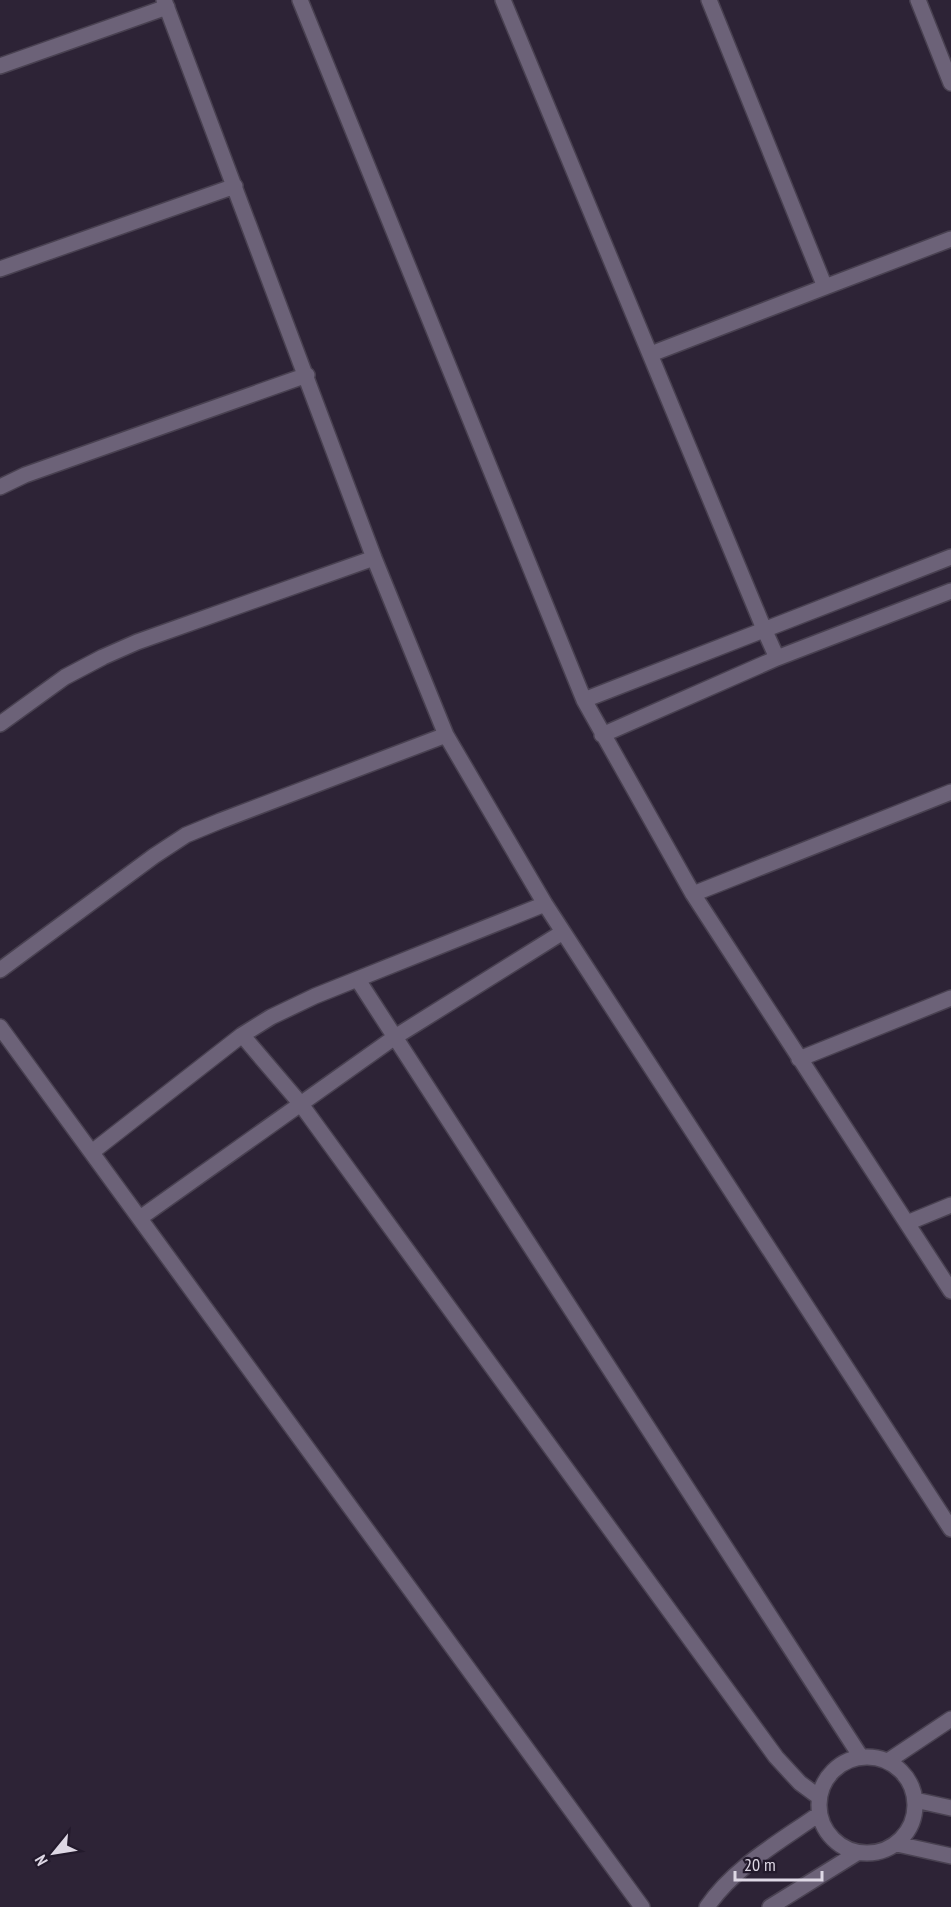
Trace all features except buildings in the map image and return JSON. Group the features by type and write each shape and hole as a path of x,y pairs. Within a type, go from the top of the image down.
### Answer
{"street":[{"path":"300,0 584,700 693,894 951,1291"},
{"path":"503,0 777,658"},
{"path":"709,0 825,287"},
{"path":"918,0 951,82"},
{"path":"0,66 166,3 374,558 446,735 545,904 951,1529"},
{"path":"0,269 235,186"},
{"path":"651,354 951,239"},
{"path":"0,486 25,475 307,375"},
{"path":"584,700 951,557"},
{"path":"0,724 65,677 103,657 137,642 374,558"},
{"path":"602,735 777,658 951,591"},
{"path":"0,970 154,856 186,836 220,820 446,735"},
{"path":"693,894 951,792"},
{"path":"92,1152 242,1035 289,1009 545,904"},
{"path":"140,1218 395,1037 563,932"},
{"path":"358,980 861,1757"},
{"path":"799,1059 951,998"},
{"path":"0,1027 642,1907"},
{"path":"242,1035 300,1103 760,1736 788,1772 819,1797"},
{"path":"907,1222 951,1205"},
{"path":"888,1761 951,1719"},
{"path":"861,1757 888,1761 905,1775 912,1787 915,1812 912,1824 897,1844 884,1851 871,1854 857,1853 840,1845 826,1832 819,1814 822,1785 829,1774 844,1763 861,1757"},
{"path":"915,1800 951,1808"},
{"path":"707,1907 720,1891 754,1860 819,1814"},
{"path":"897,1844 951,1856"},
{"path":"770,1907 857,1853"}]}
